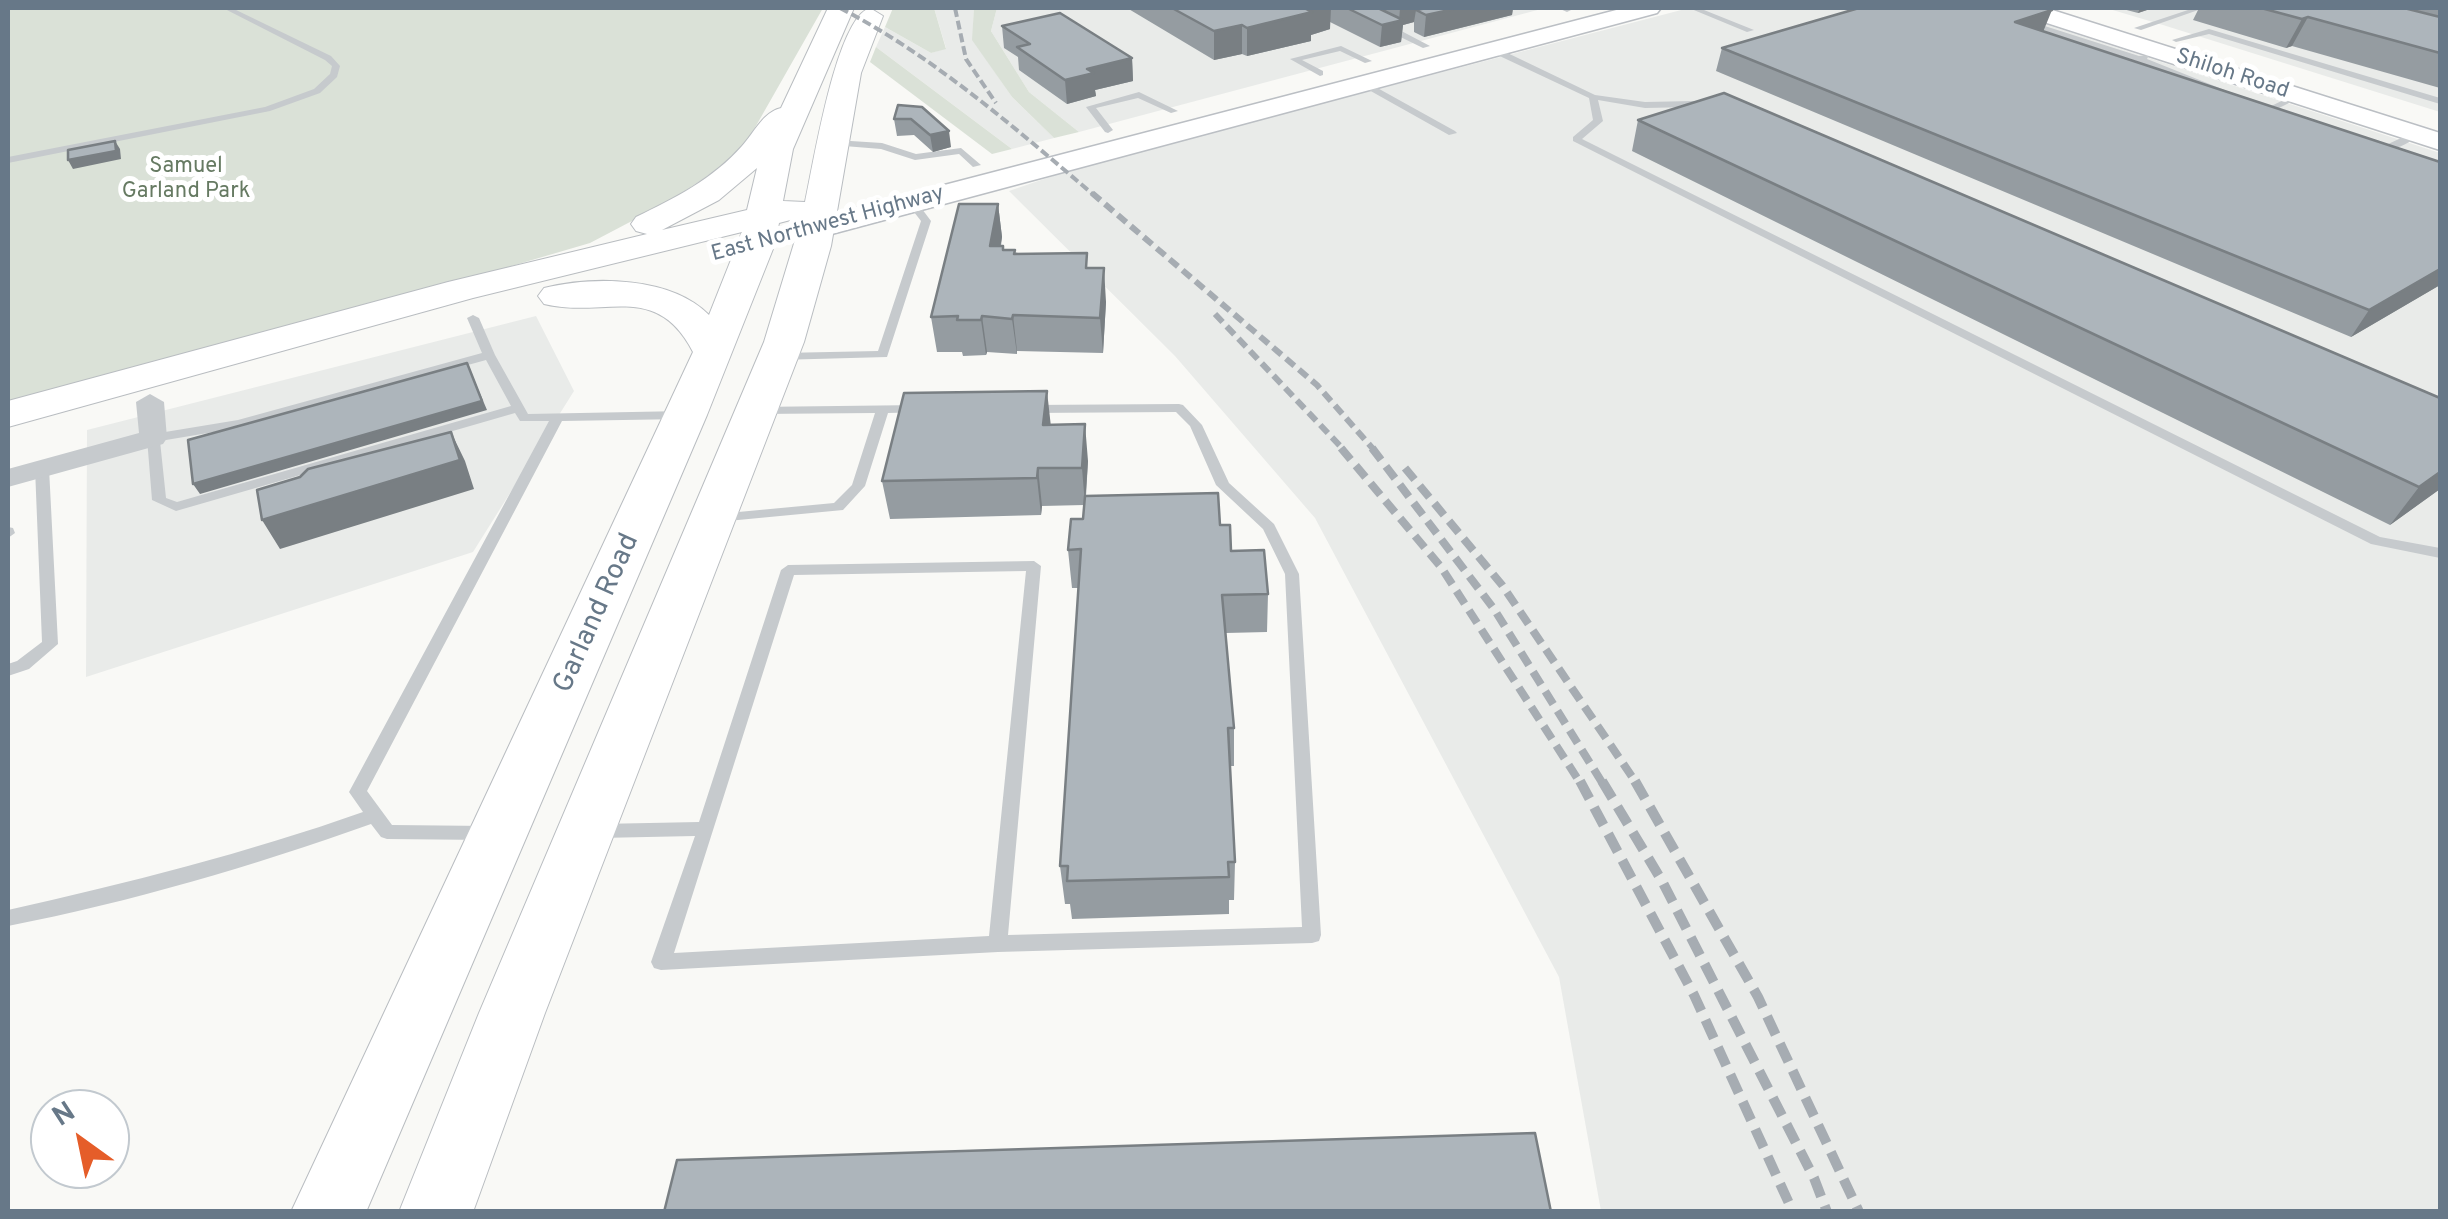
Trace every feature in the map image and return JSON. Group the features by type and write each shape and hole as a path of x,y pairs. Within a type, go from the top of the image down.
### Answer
{"main road":[{"name":"Garland Road","path":"328,1212 686,415 762,229 778,149 841,8"},
{"path":"436,1212 778,357 820,215 847,73 873,8"},
{"name":"East Northwest Highway","path":"820,215 912,203 1349,76 1419,37 1575,12 1648,8"},
{"name":"Shiloh Road","path":"2074,8 2138,28 2159,50 2293,105 2433,133"},
{"name":"East Northwest Highway","path":"8,414 820,215 976,165 1174,111 1492,49 1575,12"},
{"name":"Shiloh Road","path":"2020,13 2159,50 2433,133"},
{"path":"467,304 631,232 725,182 756,155 806,79"},
{"name":"East Northwest Highway","path":"8,440 151,420 467,304 557,296 762,229"},
{"path":"557,296 624,294 659,299 694,318 702,326 712,350"},
{"path":"498,834 585,832"}],"street":[{"path":"8,478 42,468 151,420"}],"lane":[{"path":"8,160 267,108 317,91 334,74 336,66 328,58 227,8"},
{"path":"1693,8 1750,30"},
{"path":"2138,28 2200,8"},
{"path":"1379,24 1419,37"},
{"path":"2159,50 2208,30 2440,101"},
{"path":"1395,32 1419,37"},
{"path":"1349,76 1342,48 1294,60 1349,76 1452,132"},
{"path":"1492,49 1593,97 1645,105 1694,104 1712,112"},
{"path":"2159,50 2270,108 2293,105"},
{"path":"1593,97 1598,121 1576,139 2376,541 2440,552"},
{"path":"2270,108 2293,105"},
{"path":"2370,142 2387,148 2433,133"},
{"path":"835,143 882,146 914,157 961,151 976,165"},
{"path":"778,357 883,354 926,221 912,203"},
{"path":"467,304 489,355 524,418 686,415"},
{"path":"489,355 238,424 151,420 158,500 176,507 519,408"},
{"path":"998,944 1034,566 788,570 662,962 998,944 1312,936 1292,574 1269,527 1224,485 1196,425 1179,408 1021,409"},
{"path":"712,518 838,507 858,486 882,409"},
{"path":"755,410 942,409"},
{"path":"498,834 387,832 358,792 558,417"},
{"path":"8,670 50,644 42,468"},
{"path":"8,918 172,881 279,851 375,815"},
{"path":"585,832 706,829"}],"shaded area":[{"path":"934,8 974,8 973,40 1012,97 1054,138 1012,149 876,47 885,27 931,53 946,48"},
{"path":"997,8 1545,8 1079,132 1029,92 991,31"},
{"path":"1689,8 1996,8 2440,153 2440,1211 1601,1211 1559,977 1315,518 1175,356 1009,191 1085,165"},
{"path":"2106,8 2440,8 2440,112 2163,25"},
{"path":"536,316 574,391 473,552 86,677 87,430"}],"green space":[{"name":"Samuel Garland Park","path":"8,8 823,8 740,154 670,201 590,243 239,346 8,405"},
{"path":"893,8 934,8 946,49 931,53 885,27"},
{"path":"974,8 997,8 991,31 1029,92 1079,132 1054,138 1012,97 972,40"},
{"path":"876,47 1012,149 992,154 870,62"}],"building":[{"path":"1172,8 1311,8 1306,9 1312,12 1247,28 1242,25 1214,31"},
{"path":"1347,8 1378,8 1403,20 1382,25"},
{"path":"1459,8 1426,15 1416,10"},
{"path":"1859,8 2052,10 2015,22 2440,162 2440,269 2369,310 1722,48"},
{"path":"2261,8 2404,8 2440,17 2440,53 2308,17 2302,19"},
{"path":"1060,13 1132,58 1087,69 1094,73 1065,80 1017,47 1030,44 1002,26"},
{"path":"1724,93 2440,398 2440,472 2419,487 1638,120"},
{"path":"898,105 922,107 949,131 930,135 911,119 894,119"},
{"path":"115,141 116,151 68,160 68,150"},
{"path":"959,204 998,204 990,246 1015,250 1014,254 1087,253 1086,268 1104,268 1100,318 931,317"},
{"path":"467,363 482,401 193,484 188,440"},
{"path":"1047,391 1043,425 1085,424 1082,468 1038,468 1037,478 882,481 904,393"},
{"path":"451,432 460,460 262,520 257,490 300,477 308,469"},
{"path":"1218,493 1220,525 1230,525 1231,551 1264,550 1268,594 1222,595 1234,728 1228,728 1235,862 1228,862 1229,877 1067,881 1068,866 1060,866 1081,549 1068,550 1071,519 1083,519 1085,496"},
{"path":"1535,1133 1551,1212 664,1212 677,1160"}],"railway":[{"path":"840,8 940,71 1095,196"},
{"path":"955,8 966,59 996,103"},
{"path":"1092,193 1317,385 1374,450"},
{"path":"1215,314 1344,450"},
{"path":"1341,448 1441,567 1581,784"},
{"path":"1372,448 1494,609 1603,784"},
{"path":"1405,468 1502,585 1635,781"},
{"path":"1580,781 1694,995 1793,1212"},
{"path":"1602,781 1662,881 1814,1178 1827,1212"},
{"path":"1635,781 1758,997 1859,1212"}]}
